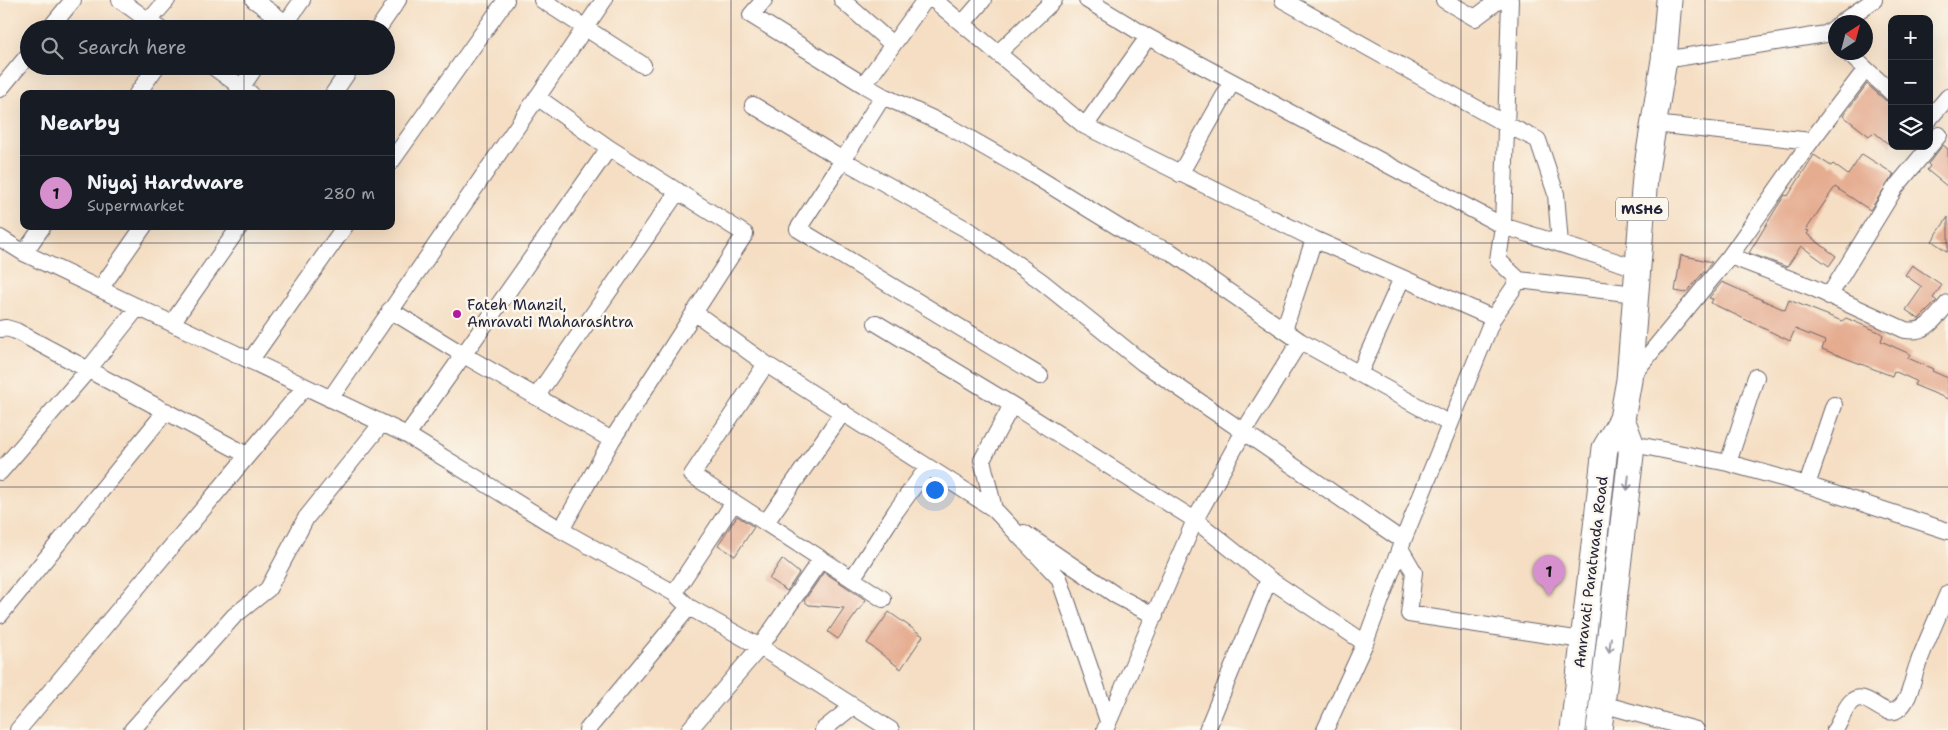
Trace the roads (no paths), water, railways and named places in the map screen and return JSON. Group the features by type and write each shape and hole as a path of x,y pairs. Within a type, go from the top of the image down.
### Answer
{"main road":[{"name":"Amravati Paratwada Road","path":"1599,730 1610,646 1621,434 1628,380 1645,176 1664,60 1669,0"},
{"name":"Amravati Paratwada Road","path":"1573,730 1605,448 1621,434"}],"street":[{"path":"56,20 73,0"},
{"path":"120,0 148,20"},
{"path":"157,20 167,0"},
{"path":"254,0 277,20"},
{"path":"288,20 302,0"},
{"path":"384,20 398,0"},
{"path":"395,156 506,0"},
{"path":"542,0 643,65"},
{"path":"330,398 604,0"},
{"path":"764,0 752,15 883,96 946,124 1136,238 1171,252 1300,341 1450,424"},
{"path":"842,0 892,44"},
{"path":"864,84 925,0"},
{"path":"934,0 1085,126 1314,239 1493,318"},
{"path":"963,23 983,0"},
{"path":"998,53 1054,0"},
{"path":"1086,0 1148,37 1503,226 1637,268"},
{"path":"1283,0 1505,124 1538,140 1556,194 1560,244"},
{"path":"1444,0 1475,18 1498,0"},
{"path":"1510,0 1503,226 1498,260 1519,280 1634,294"},
{"path":"1852,15 1874,0"},
{"path":"1664,60 1828,35"},
{"path":"1085,126 1148,37"},
{"path":"1855,60 1888,89"},
{"path":"0,89 20,65"},
{"path":"1628,380 1730,256 1811,141 1866,70"},
{"path":"140,90 151,75"},
{"path":"223,75 241,90"},
{"path":"244,90 252,75"},
{"path":"335,90 346,75"},
{"path":"1180,174 1232,82"},
{"path":"883,96 798,229 1040,376"},
{"path":"538,97 609,148 745,234 612,440 561,530"},
{"path":"1933,114 1948,97"},
{"path":"752,105 843,160 973,233 1041,281 1143,363 1244,431 1401,544 1414,572 1409,614 1582,640"},
{"path":"1654,124 1811,141"},
{"path":"1830,296 1895,188 1939,135"},
{"path":"407,435 462,354 609,148"},
{"path":"536,397 678,191"},
{"path":"24,253 40,230"},
{"path":"100,289 141,230"},
{"path":"172,324 237,230"},
{"path":"250,360 343,230"},
{"path":"0,238 24,253 407,435 561,530 674,593 689,607 760,647 891,730"},
{"path":"1284,330 1314,239"},
{"path":"1730,256 1830,296 1905,330 1916,332 1930,323 1948,303"},
{"path":"1360,374 1402,278"},
{"path":"1325,730 1365,643 1401,544 1493,318 1519,280"},
{"path":"0,472 88,370 138,307"},
{"path":"390,310 462,354 612,440"},
{"path":"694,312 766,364 994,508 1010,524 1059,578 1107,726"},
{"path":"876,323 1012,405 1195,520 1269,579 1365,643"},
{"path":"0,329 6,328 16,331 247,455"},
{"path":"1107,726 1195,520 1244,431 1300,341"},
{"path":"766,364 692,475 767,521 883,599"},
{"path":"1728,463 1756,377"},
{"path":"18,730 305,387"},
{"path":"994,508 982,460 1012,405"},
{"path":"1807,485 1834,405"},
{"path":"0,615 166,411"},
{"path":"767,521 843,412"},
{"path":"132,730 234,616 268,589 306,518 382,423"},
{"path":"1621,434 1807,485 1948,531"},
{"path":"852,579 928,466"},
{"path":"674,593 734,502"},
{"path":"1010,524 1040,541 1117,596 1155,616"},
{"path":"689,730 760,647 821,559"},
{"path":"1207,730 1269,579"},
{"path":"1835,730 1850,703 1855,699 1862,698 1888,712 1894,712 1900,708 1906,700 1917,665 1948,593"},
{"path":"587,730 689,607"},
{"path":"1602,704 1696,730"},
{"path":"823,730 854,706"}],"place":[{"name":"Fateh Manzil, Amravati Maharashtra","path":"457,314"},
{"name":"Niyaj Hardware","path":"1549,596"}]}
